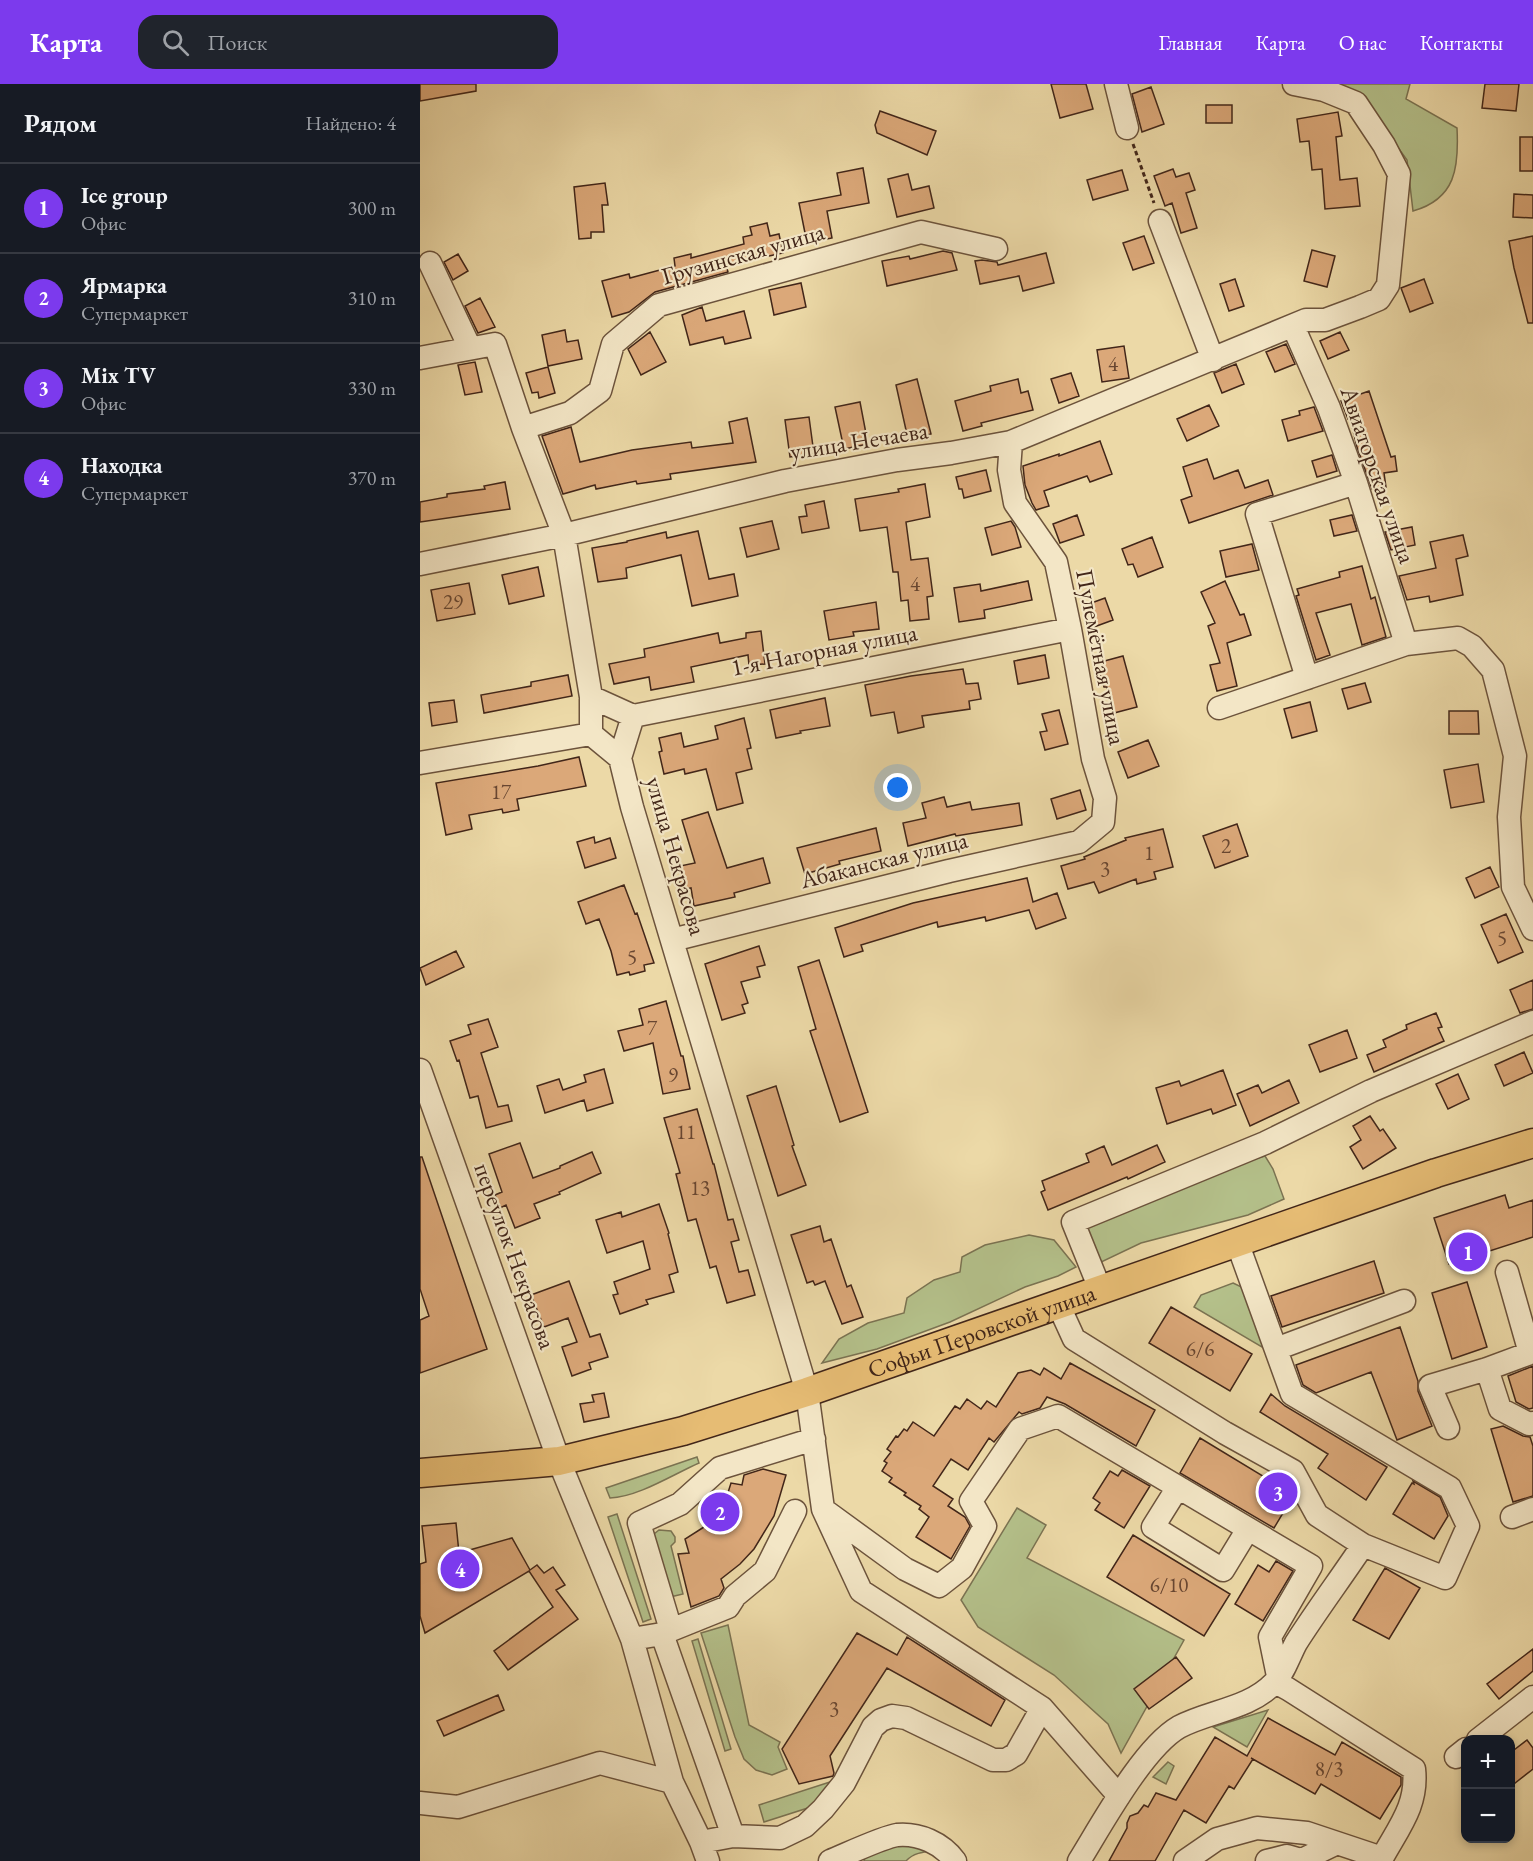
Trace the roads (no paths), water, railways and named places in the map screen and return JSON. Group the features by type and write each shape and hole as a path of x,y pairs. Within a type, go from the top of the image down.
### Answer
{"main road":[{"name":"Софьи Перовской улица","path":"420,1473 559,1461 683,1431 807,1392 1437,1173 1533,1143"}],"street":[{"path":"1116,84 1127,128"},
{"name":"улица Нечаева","path":"420,564 564,535 785,481 1011,442 1306,320 1325,320 1379,299 1388,285 1399,174 1384,145 1356,103 1324,90 1294,84"},
{"path":"1160,221 1213,360"},
{"name":"Грузинская улица","path":"523,428 570,413 600,391 613,344 659,305 921,232 996,249"},
{"path":"430,263 470,348"},
{"name":"Авиаторская улица","path":"1293,326 1329,408 1356,483 1406,644"},
{"path":"420,358 495,344 523,428 564,535 591,697 591,734 420,764"},
{"name":"Пулемётная улица","path":"1011,442 1009,470 1016,503 1056,562 1093,759 1105,798 1103,822"},
{"path":"1307,678 1257,514 1356,483"},
{"name":"1-я Нагорная улица","path":"633,716 1070,629"},
{"path":"1219,708 1406,644 1458,638 1472,646 1493,670 1524,754 1509,817 1513,887 1533,929"},
{"path":"591,697 633,716 620,758"},
{"name":"улица Некрасова","path":"591,734 620,758 632,807 807,1392 823,1509 861,1591 1042,1708 1119,1796"},
{"name":"Абаканская улица","path":"672,940 948,871 1079,843 1103,822"},
{"path":"1100,1289 1073,1222 1265,1143 1371,1091 1533,1022"},
{"name":"переулок Некрасова","path":"420,1070 559,1461 632,1639 672,1782 704,1852"},
{"path":"1058,1304 1074,1339 1224,1433 1293,1472 1317,1515 1363,1545 1444,1578 1468,1526 1450,1488 1292,1394 1237,1242"},
{"path":"1448,1428 1430,1386 1487,1369 1532,1352 1507,1272"},
{"path":"1276,1349 1404,1301"},
{"path":"1487,1369 1500,1409 1533,1424"},
{"path":"823,1509 905,1569 939,1586 962,1568 985,1526 971,1501 1020,1429 1058,1416 1311,1566 1270,1636 1277,1679 1288,1689 1414,1769 1416,1786 1412,1803 1384,1859 1307,1833 1257,1828 1217,1839 1185,1861"},
{"path":"733,1836 667,1632 639,1522 680,1504 720,1468 814,1439"},
{"path":"1178,1487 1153,1527 1222,1570 1248,1529"},
{"path":"632,1639 667,1632 728,1607 735,1596 765,1571 795,1511"},
{"path":"1079,1861 1119,1796 1160,1741 1197,1719 1236,1706 1259,1694 1277,1679 1297,1643 1363,1545"},
{"path":"1484,1735 1533,1697"},
{"path":"704,1852 733,1836 780,1838 805,1826 823,1809 844,1783 873,1727 881,1720 892,1716 906,1718 993,1760 1006,1760 1016,1754 1042,1708"},
{"path":"420,1803 458,1807 600,1763 672,1782"},
{"path":"830,1861 895,1835 922,1837 938,1845 955,1861"},
{"path":"1267,1861 1287,1856 1301,1861 1337,1843"}],"place":[{"name":"Ice group","path":"1468,1252"},
{"name":"Mix TV","path":"1278,1492"},
{"name":"Ярмарка","path":"720,1512"},
{"name":"Находка","path":"460,1569"}]}
